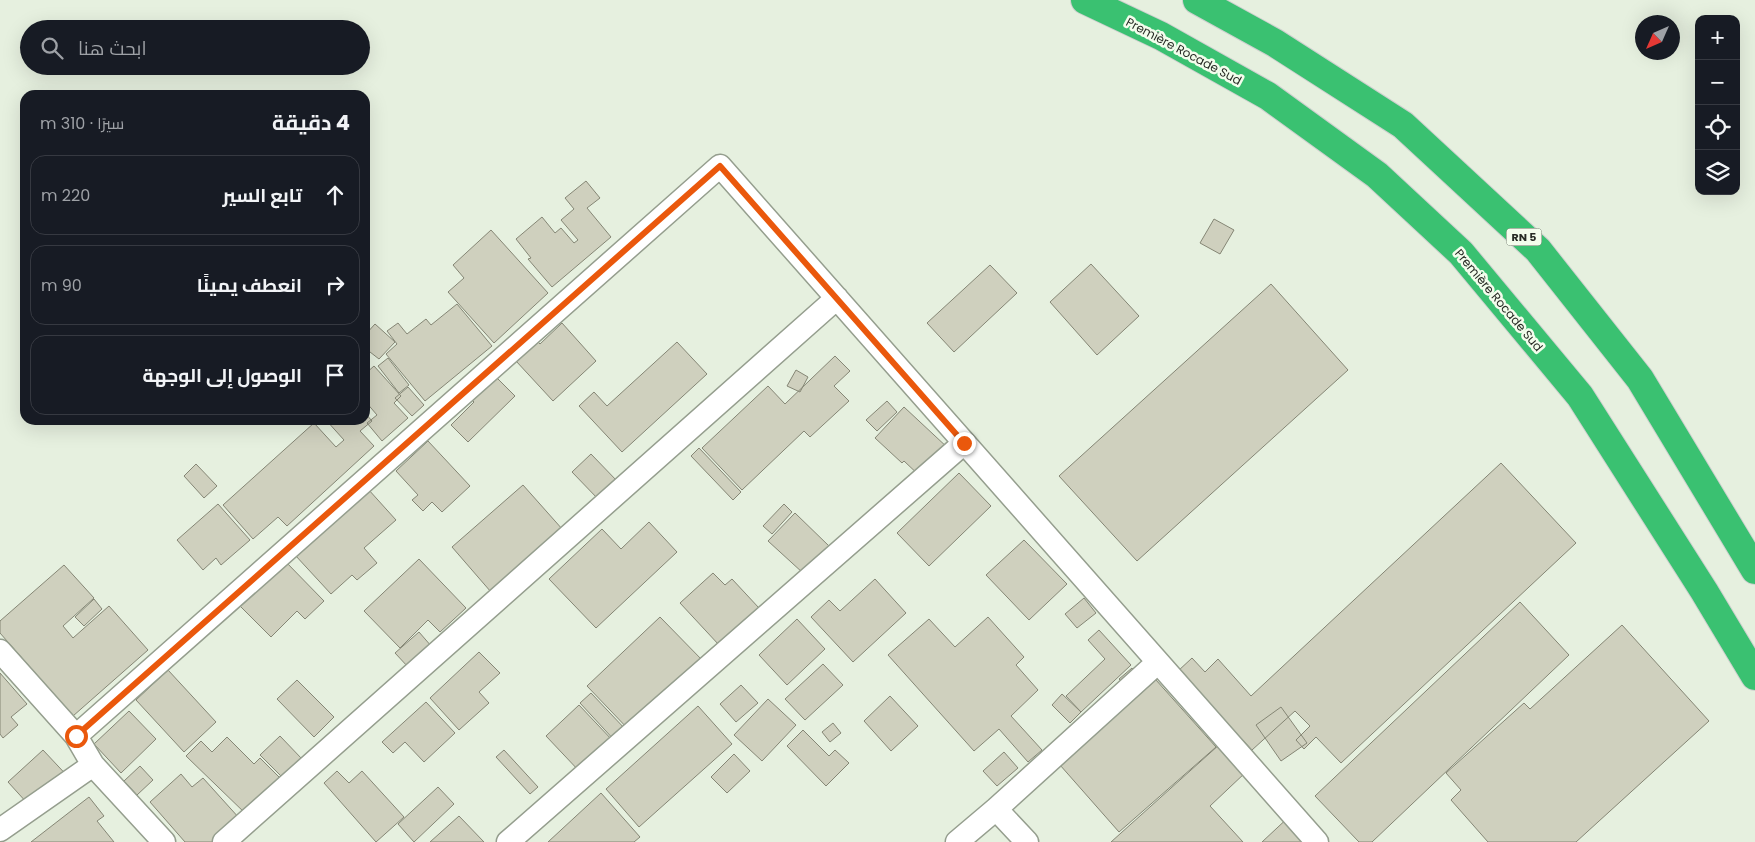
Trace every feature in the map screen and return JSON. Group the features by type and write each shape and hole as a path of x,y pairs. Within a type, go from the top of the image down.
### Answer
{"highway":[{"name":"Première Rocade Sud","path":"1085,0 1161,36 1268,96 1377,175 1461,253 1580,396 1704,591 1755,676"},
{"name":"RN 5","path":"1197,0 1275,42 1404,125 1538,250 1640,379 1755,570"}],"street":[{"path":"76,736 720,166 1316,842"},
{"path":"224,842 837,298"},
{"path":"508,842 964,443"},
{"path":"0,651 76,736 92,765 164,842"},
{"path":"957,842 1157,663"},
{"path":"0,830 92,765"},
{"path":"996,809 1027,842"}],"building":[{"path":"586,181 600,198 587,208 611,237 552,287 528,259 531,258 516,239 542,217 555,233 561,228 574,243 578,240 561,220 574,209 565,198"},
{"path":"1214,219 1234,230 1220,254 1200,243"},
{"path":"491,230 548,293 494,343 448,292 464,278 453,265"},
{"path":"1091,264 1139,316 1097,355 1050,302"},
{"path":"990,265 1017,293 954,352 927,323"},
{"path":"1271,284 1348,370 1137,561 1059,476"},
{"path":"457,304 492,346 425,401 386,354 397,344 387,331 398,323 407,334 426,319 431,325"},
{"path":"562,323 596,361 553,401 516,361 538,342 540,344"},
{"path":"375,324 395,342 379,359 370,352 370,330"},
{"path":"677,342 707,374 622,452 579,406 594,392 607,406"},
{"path":"835,356 850,371 834,386 849,401 810,437 804,431 742,490 702,448 768,386 785,404"},
{"path":"388,358 409,385 399,393 378,366"},
{"path":"374,366 401,396 394,403 408,418 382,441 369,425 370,421 377,415 370,407 370,370"},
{"path":"796,370 808,377 800,392 787,386"},
{"path":"496,377 515,396 468,442 451,425 474,402 472,400"},
{"path":"408,387 424,405 412,416 395,398"},
{"path":"887,401 897,412 877,431 866,420"},
{"path":"904,407 949,449 922,478 904,461 902,463 875,438"},
{"path":"312,425 316,425 336,447 344,440 330,425 367,425 360,431 374,446 287,526 278,517 253,539 223,505"},
{"path":"428,441 470,486 442,512 432,502 423,511 412,500 418,495 396,471"},
{"path":"699,448 741,492 733,500 691,456"},
{"path":"591,454 618,482 599,500 572,472"},
{"path":"1501,463 1576,543 1341,763 1316,737 1304,749 1296,740 1310,726 1295,711 1252,750 1178,671 1192,658 1205,672 1218,659 1251,696"},
{"path":"196,464 217,486 204,498 184,476"},
{"path":"959,473 991,506 929,566 897,533"},
{"path":"523,485 563,530 491,592 452,547"},
{"path":"368,489 396,520 364,548 377,563 357,580 352,575 331,594 295,555"},
{"path":"218,504 250,540 221,565 216,558 203,570 177,540"},
{"path":"784,504 792,512 772,534 763,526"},
{"path":"795,513 829,546 803,573 768,541"},
{"path":"649,522 677,552 596,628 549,579 602,529 621,549"},
{"path":"1024,540 1067,584 1029,620 986,575"},
{"path":"419,559 466,608 440,632 428,620 400,648 364,611"},
{"path":"284,560 324,601 305,619 297,611 271,637 238,604"},
{"path":"64,565 94,598 63,626 73,638 109,606 148,650 73,716 0,633 0,621"},
{"path":"713,573 725,585 732,579 759,608 719,645 680,603"},
{"path":"875,579 906,613 853,662 811,617 829,600 840,611"},
{"path":"1084,598 1096,613 1077,628 1065,614"},
{"path":"94,599 102,609 84,626 75,617"},
{"path":"1520,602 1569,655 1372,842 1359,842 1315,796"},
{"path":"660,617 704,662 631,732 587,686"},
{"path":"988,617 1024,657 1016,665 1038,690 1011,716 1042,750 1028,762 999,729 974,751 888,655 929,619 955,647"},
{"path":"797,619 825,649 787,685 759,655"},
{"path":"1622,625 1709,721 1576,842 1488,842 1451,800 1461,790 1446,773 1524,703 1530,709"},
{"path":"1099,630 1131,665 1081,712 1066,696 1105,659 1088,640"},
{"path":"419,632 432,647 409,668 395,653"},
{"path":"479,652 500,673 479,692 489,703 459,730 430,698"},
{"path":"823,664 843,685 805,720 785,699"},
{"path":"1132,668 1138,674 1125,685 1119,679"},
{"path":"168,670 216,722 184,752 136,700"},
{"path":"0,673 27,704 11,717 18,725 3,738 0,734"},
{"path":"297,680 334,717 314,737 277,699"},
{"path":"1156,680 1216,747 1119,832 1060,765"},
{"path":"741,685 758,703 736,722 720,704"},
{"path":"591,693 627,731 616,742 580,703"},
{"path":"1062,694 1081,712 1070,723 1052,705"},
{"path":"890,696 918,726 891,751 864,721"},
{"path":"768,699 796,725 762,761 734,735"},
{"path":"426,702 455,733 424,762 405,742 393,753 382,742"},
{"path":"579,705 614,742 581,773 546,736"},
{"path":"698,706 732,744 639,827 606,789"},
{"path":"1281,707 1307,743 1281,761 1256,725"},
{"path":"129,711 156,739 121,773 94,744"},
{"path":"833,723 841,733 830,742 822,732"},
{"path":"803,730 829,756 835,750 849,763 826,786 787,746"},
{"path":"280,736 302,759 283,778 260,755"},
{"path":"227,737 254,764 260,758 281,779 247,815 186,756 201,741 212,752"},
{"path":"1220,744 1246,772 1210,806 1243,842 1111,842"},
{"path":"43,750 73,782 38,815 8,782"},
{"path":"504,750 538,787 530,794 496,757"},
{"path":"1004,752 1018,768 997,786 983,771"},
{"path":"734,754 750,771 727,793 711,777"},
{"path":"140,766 153,780 137,795 124,781"},
{"path":"337,771 349,783 362,771 404,817 376,842 324,783"},
{"path":"181,774 192,787 203,778 240,819 214,842 185,842 150,802"},
{"path":"438,787 454,804 414,842 398,824"},
{"path":"601,793 640,837 634,842 548,842"},
{"path":"89,797 104,816 97,821 114,842 31,842"},
{"path":"1292,814 1312,842 1262,842"},
{"path":"459,816 484,842 430,842"}],"route":[{"path":"76,736 720,166 964,443"}]}
